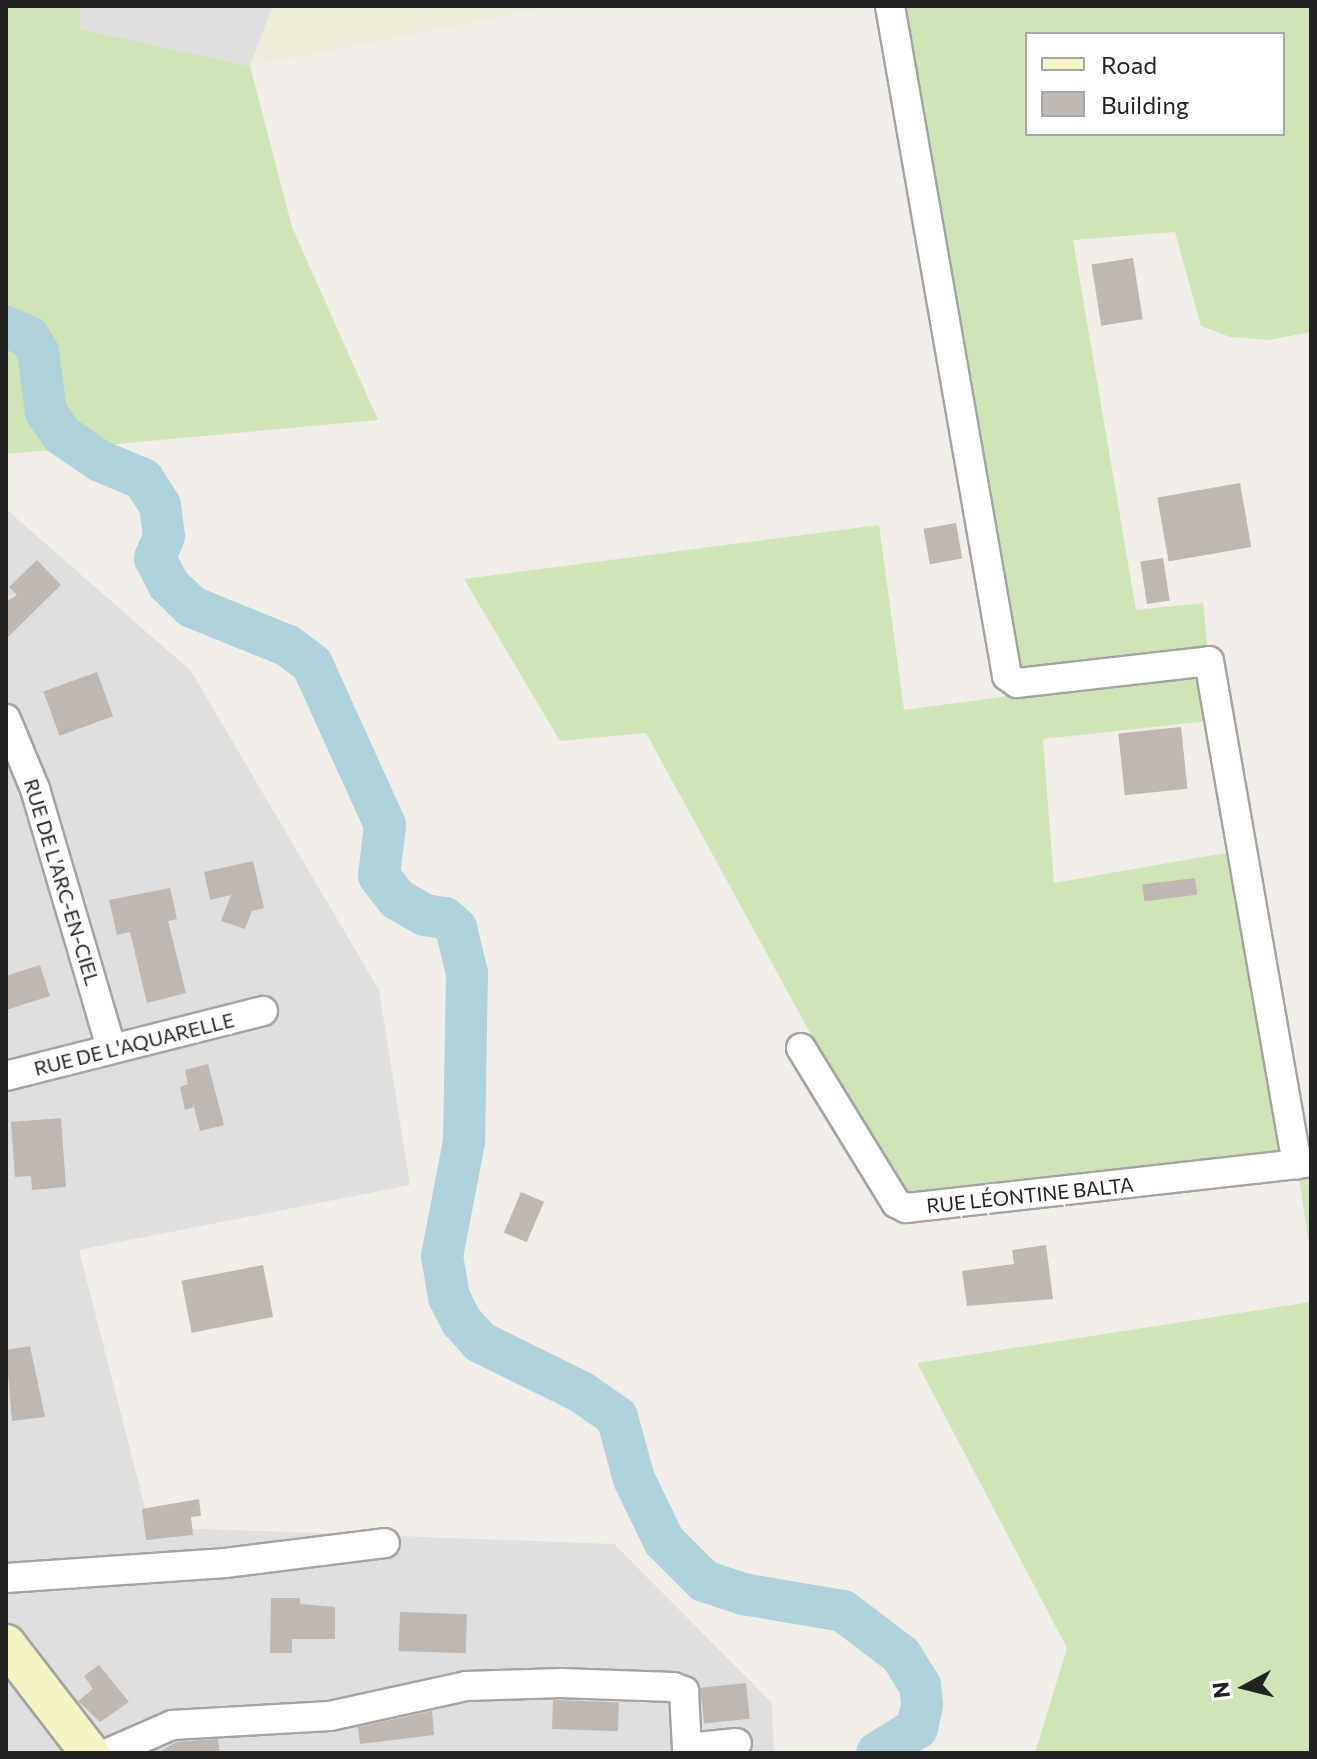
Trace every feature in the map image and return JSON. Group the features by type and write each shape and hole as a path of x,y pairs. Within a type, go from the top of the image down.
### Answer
{"street":[{"name":"RUE LÉONTINE BALTA","path":"801,1048 896,1203 906,1208 1304,1163 1209,661 1017,683 1007,676 890,6"},
{"name":"RUE DE L'ARC-EN-CIEL","path":"6,719 35,789 111,1048"},
{"name":"RUE DE L'AQUARELLE","path":"6,1076 263,1011"},
{"path":"6,1578 225,1563 385,1543"},
{"path":"6,1644 90,1753"},
{"path":"108,1753 172,1725 330,1716 466,1686 561,1683 673,1687 684,1691 687,1748 737,1743"}],"shaded area":[{"path":"80,6 273,6 250,66 79,29"},
{"path":"6,509 191,671 379,990 410,1185 79,1250 150,1527 614,1544 772,1703 774,1753 6,1753"}],"green space":[{"path":"6,6 80,6 80,29 250,66 292,227 378,420 6,454"},
{"path":"273,6 557,6 250,66"},
{"path":"890,6 1311,6 1311,332 1269,340 1230,337 1201,326 1175,232 1073,240 1136,610 1203,603 1209,661 1017,683"},
{"path":"879,525 904,710 1211,669 1219,720 1043,739 1054,883 1242,850 1311,1162 1311,1259 1297,1164 911,1200 895,1188 646,733 560,741 464,579"},
{"path":"1311,1302 1311,1753 1035,1753 1067,1648 917,1363"}],"building":[{"path":"1133,258 1143,319 1101,326 1092,265"},
{"path":"1240,483 1251,547 1169,562 1157,498"},
{"path":"956,523 962,558 930,564 924,529"},
{"path":"1163,558 1170,600 1147,604 1140,562"},
{"path":"37,560 61,585 6,639 6,602 17,595 9,587"},
{"path":"97,672 113,716 60,736 43,691"},
{"path":"1181,727 1187,789 1125,795 1118,734"},
{"path":"253,861 264,908 252,911 245,929 221,921 231,895 210,900 204,872"},
{"path":"1195,878 1197,895 1144,901 1142,884"},
{"path":"170,888 177,919 168,921 186,993 147,1003 130,932 117,935 109,900"},
{"path":"40,965 50,996 6,1010 6,976"},
{"path":"208,1064 224,1125 200,1131 194,1107 185,1110 180,1087 188,1084 185,1070"},
{"path":"61,1118 66,1187 32,1190 31,1176 15,1177 11,1122"},
{"path":"521,1192 544,1202 527,1242 504,1233"},
{"path":"1046,1245 1053,1299 967,1306 962,1271 1014,1264 1012,1250"},
{"path":"263,1265 273,1317 192,1333 182,1281"},
{"path":"30,1346 45,1417 12,1421 6,1350"},
{"path":"199,1499 201,1516 191,1517 193,1535 146,1540 142,1509"},
{"path":"271,1598 300,1598 300,1604 335,1607 335,1639 292,1639 292,1653 270,1653"},
{"path":"400,1612 467,1614 466,1653 399,1651"},
{"path":"99,1665 129,1702 100,1722 78,1701 93,1689 84,1676"},
{"path":"746,1683 750,1719 704,1724 700,1688"},
{"path":"553,1700 619,1702 618,1731 552,1729"},
{"path":"432,1711 434,1735 360,1744 358,1727"},
{"path":"218,1739 220,1753 158,1753 176,1742"}],"waterway":[{"path":"6,327 29,337 38,352 46,412 62,435 100,461 143,479 160,505 164,536 155,558 168,584 192,607 288,646 312,664 385,825 379,876 397,899 425,915 445,918 456,928 467,973 464,1142 442,1256 449,1297 462,1322 480,1342 581,1392 617,1417 634,1479 664,1541 704,1581 743,1594 843,1611 901,1655 920,1685 922,1705 917,1728 877,1753"}]}
